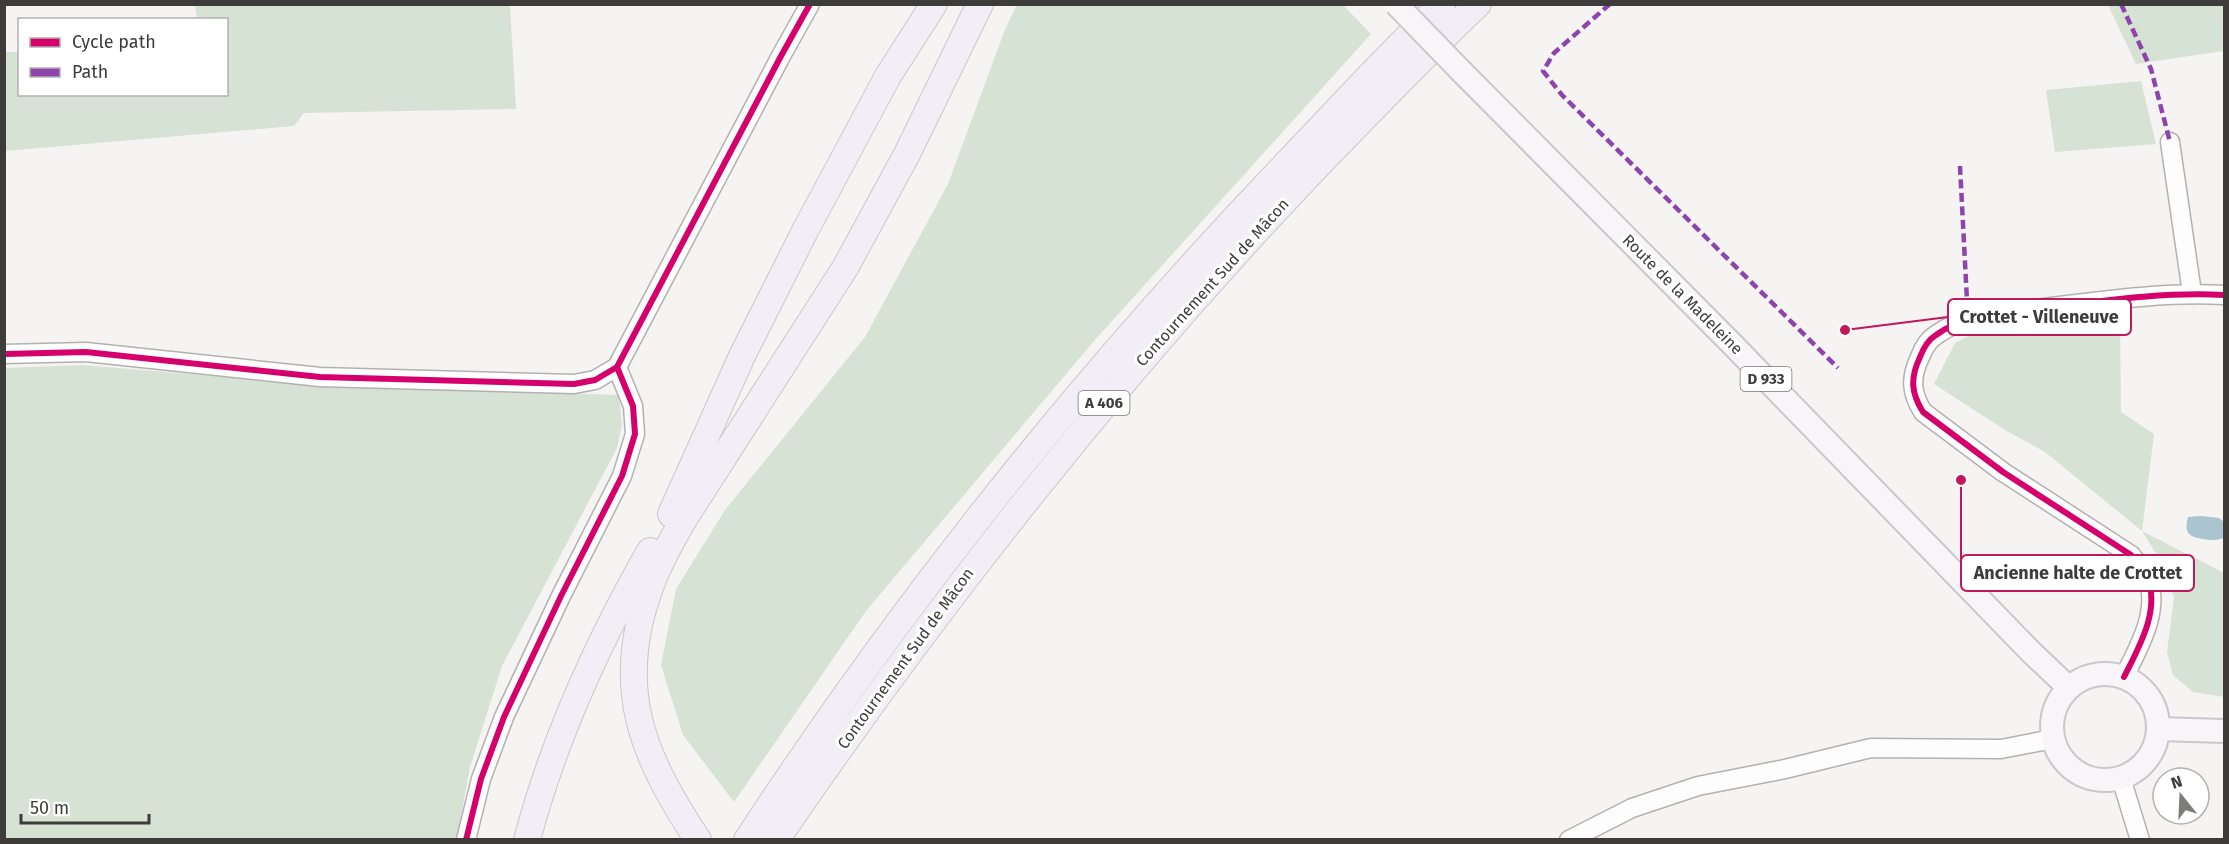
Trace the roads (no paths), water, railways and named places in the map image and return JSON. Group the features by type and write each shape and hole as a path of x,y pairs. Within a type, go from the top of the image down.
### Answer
{"highway":[{"path":"527,840 548,769 593,658 677,502 742,356 806,229 888,76 934,4"},
{"path":"698,840 671,799 655,769 639,721 633,694 633,664 636,633 643,608 663,558 684,519 851,258 907,154 980,4"},
{"name":"Contournement Sud de Mâcon","path":"747,840 886,640 1076,399 1156,305 1242,210 1442,4"},
{"name":"Contournement Sud de Mâcon","path":"776,840 837,750 920,636 1012,515 1118,387 1270,216 1430,50 1478,4"}],"main road":[{"name":"Route de la Madeleine","path":"1396,4 1724,335 2031,652 2069,688"},
{"path":"2109,674 2124,677 2138,686 2149,698 2156,712 2158,729 2155,745 2147,759 2136,771 2121,778 2103,780 2086,777 2071,769 2059,756 2051,725 2054,711 2069,688 2081,680 2095,675 2109,674"},
{"path":"2158,729 2224,731"}],"street":[{"path":"4,354 86,352 320,377 562,384 595,380 617,367 810,4"},
{"path":"2170,141 2192,293"},
{"path":"2124,677 2144,637 2152,599 2146,573 2131,555 2003,472 1923,412 1912,387 1913,372 1924,346 1935,335 1971,319 2119,299 2192,293 2224,295"},
{"path":"466,840 481,779 504,717 561,596 622,476 635,434 633,406 617,367"},
{"path":"1569,840 1632,808 1698,786 1785,769 1871,748 2001,749 2053,739"},
{"path":"2121,778 2140,840"}],"water":[{"path":"2188,517 2219,518 2224,522 2223,538 2211,540 2198,538 2188,533"}],"place":[{"name":"Crottet - Villeneuve","path":"1845,330"},
{"name":"Ancienne halte de Crottet","path":"1961,480"}]}
